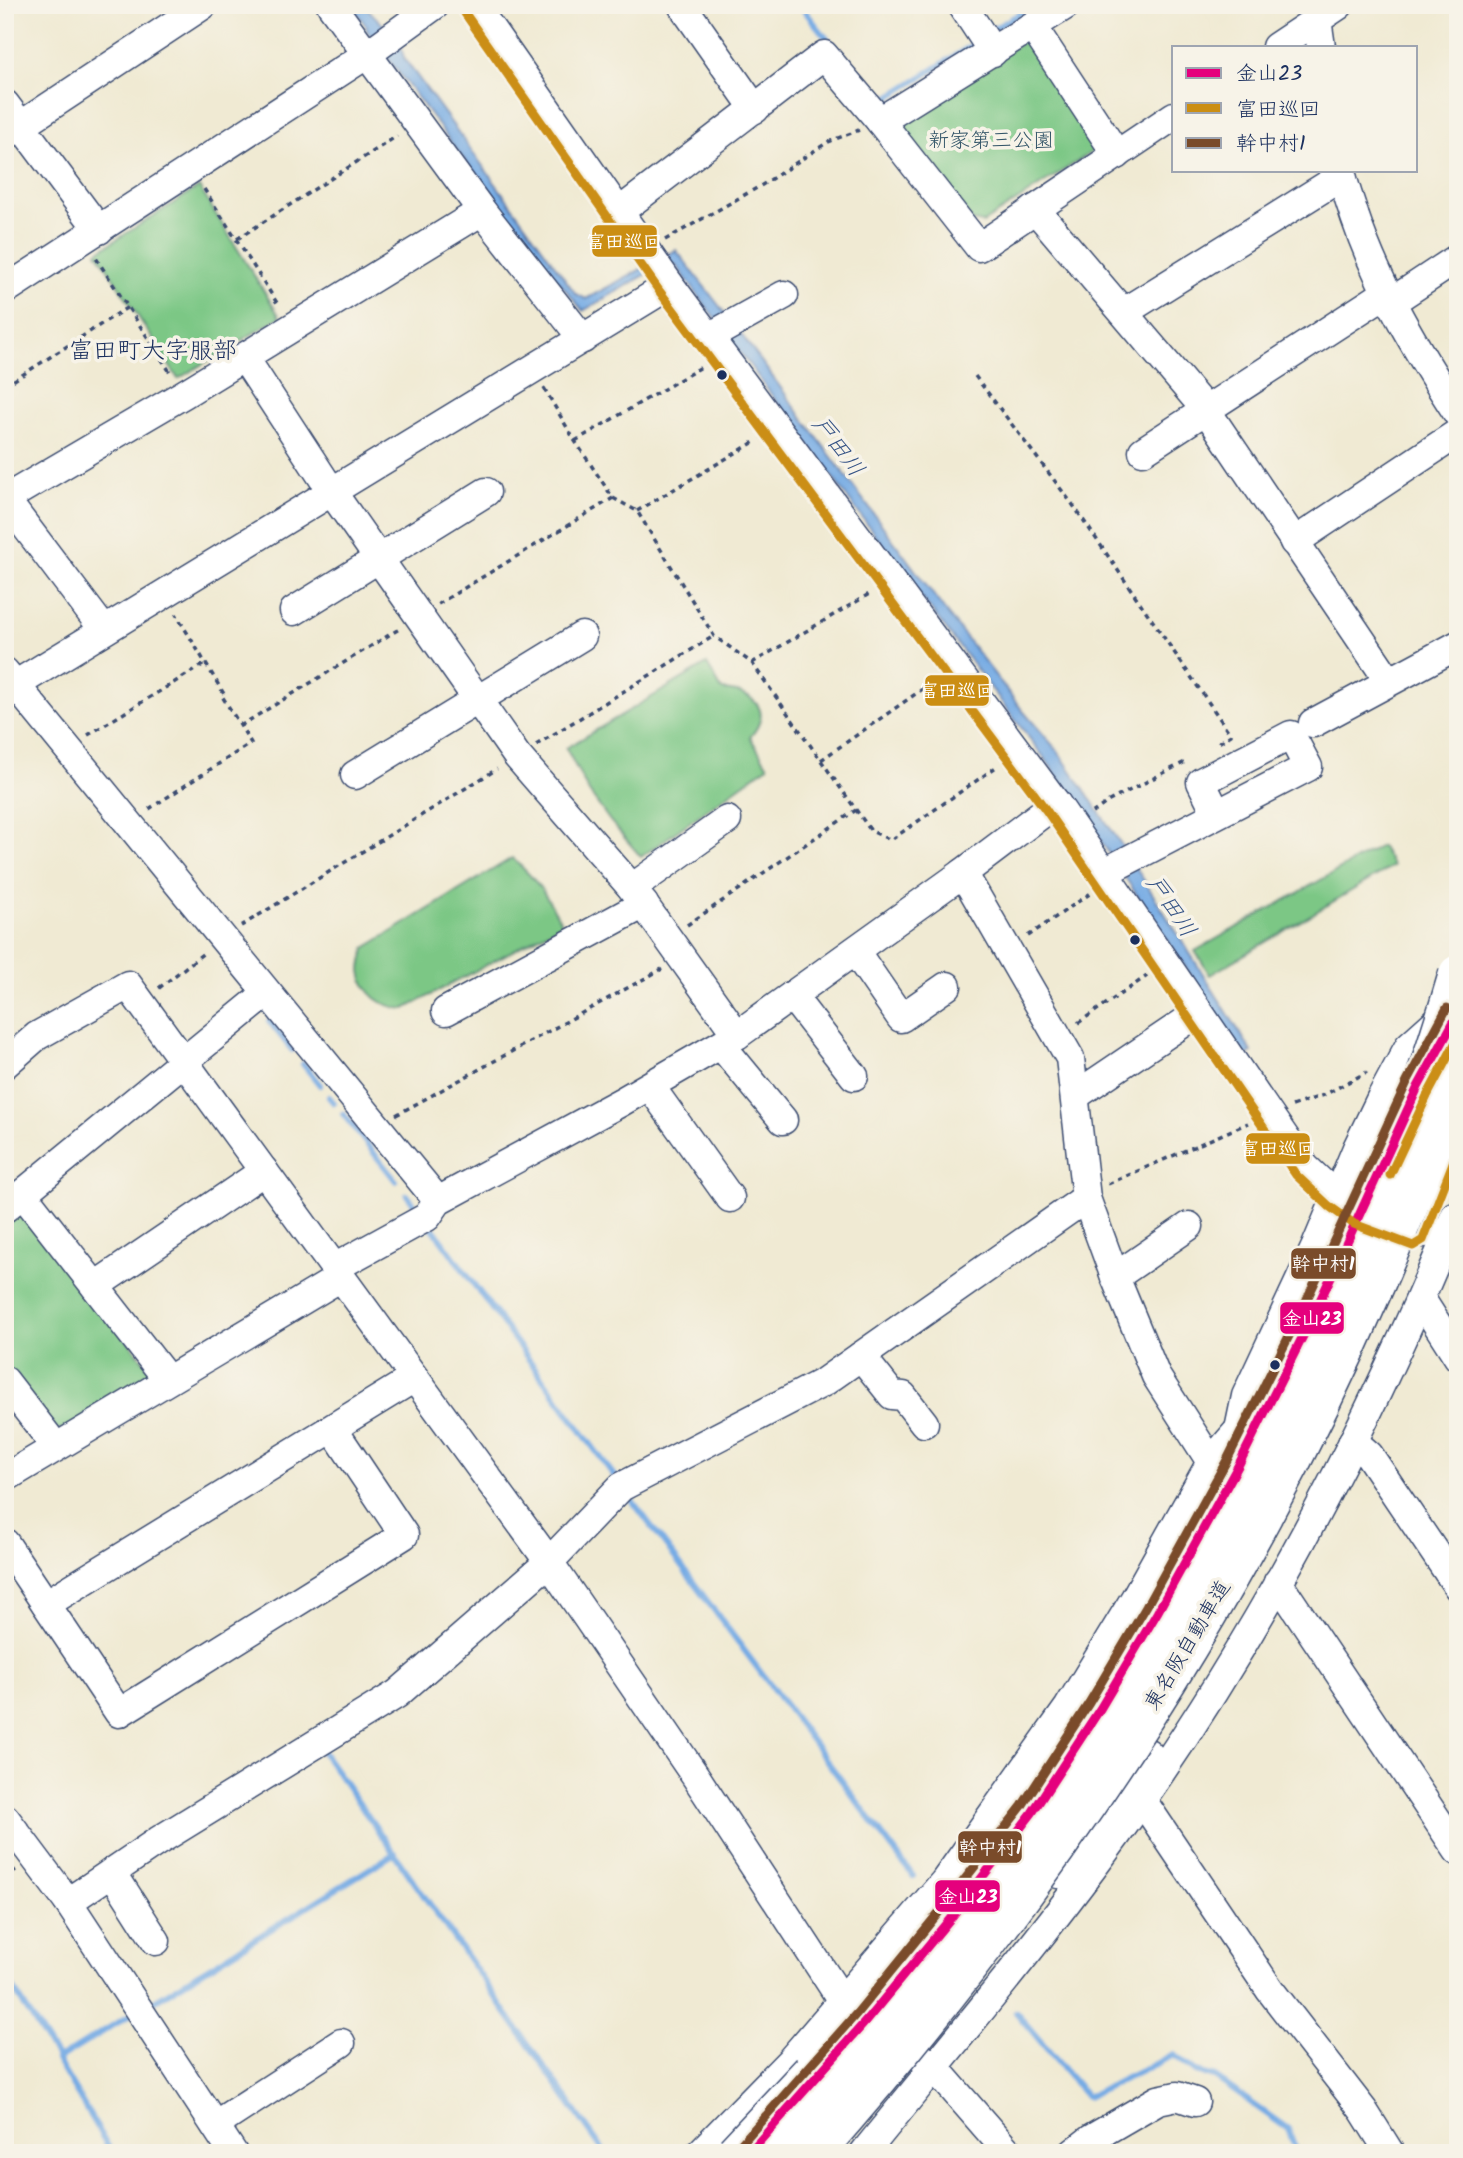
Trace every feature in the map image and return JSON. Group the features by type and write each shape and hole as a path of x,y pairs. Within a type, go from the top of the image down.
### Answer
{"highway":[{"name":"東名阪自動車道","path":"775,2153 891,2018 991,1889 1138,1668 1236,1501 1334,1308 1398,1156 1458,974"},
{"name":"東名阪自動車道","path":"814,2153 915,2035 1019,1900 1120,1755 1216,1600 1270,1505 1359,1321 1424,1168 1458,1076"},
{"path":"1059,1870 1104,1815 1145,1757 1277,1536 1382,1331 1458,1141"},
{"path":"736,2153 813,2070 985,1867 1086,1740 1138,1668"}],"street":[{"path":"95,241 11,122 203,5"},
{"path":"331,5 381,45 482,211 583,339"},
{"path":"5,290 95,241 435,5"},
{"path":"474,5 658,268 719,338 1056,803 1112,871 1198,1013 1305,1167 1337,1198 1360,1213 1412,1234 1455,1224"},
{"path":"682,5 755,109"},
{"path":"962,5 993,52"},
{"path":"880,121 1066,5"},
{"path":"1278,46 1323,19"},
{"path":"1033,27 1116,155"},
{"path":"619,212 824,55 880,121 979,247 1172,117"},
{"path":"1124,312 1341,173 1363,241 1388,298 1418,352 1458,414"},
{"path":"1034,209 1206,410 1389,681"},
{"path":"104,630 5,499 482,211"},
{"path":"1143,451 1388,298 1458,258"},
{"path":"438,1201 267,993 228,935 10,678 104,630 583,339 658,268"},
{"path":"719,338 784,295"},
{"path":"244,357 332,492 517,756 638,896 676,948 729,1040 783,1120"},
{"path":"1294,541 1458,433"},
{"path":"294,611 486,492"},
{"path":"355,775 582,636"},
{"path":"1313,723 1458,645"},
{"path":"5,1478 168,1380 427,1217 438,1201 729,1040 963,873 1056,803"},
{"path":"1112,871 1217,814"},
{"path":"446,1011 638,896 727,820"},
{"path":"963,873 1070,1058 1086,1198 1115,1278 1156,1377 1221,1471"},
{"path":"855,951 901,1018 947,986"},
{"path":"5,1064 37,1036 128,985 549,1562 704,1788 843,2002 934,2067 1009,2153"},
{"path":"168,1380 95,1286 14,1201 267,993"},
{"path":"792,996 854,1076"},
{"path":"700,2153 791,2060 944,1882 1068,1708 1135,1598 1221,1471 1237,1432 1246,1396 1337,1198 1357,1148 1409,1046 1458,1002"},
{"path":"1074,1096 1198,1013"},
{"path":"650,1086 730,1198"},
{"path":"95,1286 264,1171"},
{"path":"68,1902 158,1841 397,1694 549,1562 621,1487 824,1382 1086,1198"},
{"path":"864,2153 1048,1928 1142,1800 1208,1699 1278,1583 1353,1441 1455,1224"},
{"path":"1115,1278 1189,1226"},
{"path":"1272,1343 1328,1283"},
{"path":"1421,1299 1458,1357"},
{"path":"861,1356 892,1395 903,1396 924,1423"},
{"path":"46,1604 414,1378"},
{"path":"5,1381 56,1447"},
{"path":"5,1543 119,1713 404,1535 332,1429"},
{"path":"1353,1441 1369,1455 1458,1587"},
{"path":"1278,1583 1458,1851"},
{"path":"1142,1800 1270,1990 1363,2110 1390,2153"},
{"path":"5,1818 68,1902 233,2153"},
{"path":"1048,1928 1059,1870"},
{"path":"112,1872 156,1941"},
{"path":"977,1980 1028,1952"},
{"path":"215,2125 341,2043"},
{"path":"1073,2153 1091,2139 1158,2100 1177,2096 1195,2102"}],"path":[{"path":"658,268 762,185 828,142 880,121"},
{"path":"237,239 403,131"},
{"path":"199,182 279,307"},
{"path":"95,241 128,307 178,384"},
{"path":"5,386 128,307"},
{"path":"575,441 719,338"},
{"path":"975,376 1073,505 1231,736 1213,746"},
{"path":"541,384 613,498 637,511 714,636 752,663 871,831 891,840 1009,758"},
{"path":"637,511 766,435"},
{"path":"752,663 881,587"},
{"path":"139,816 251,743 172,607"},
{"path":"141,1003 228,935 714,636"},
{"path":"78,741 205,663"},
{"path":"821,760 946,674"},
{"path":"1100,807 1195,757"},
{"path":"388,1119 676,948 856,810"},
{"path":"1019,942 1112,871"},
{"path":"1071,1028 1153,972"},
{"path":"1086,1198 1101,1187 1267,1115 1324,1095 1374,1068 1393,1076"}],"green space":[{"name":"新家第三公園","path":"1024,41 1036,45 1098,148 983,223 972,221 897,122"},
{"path":"199,187 280,317 178,379 97,252"},
{"path":"707,664 722,690 742,694 756,703 760,718 750,737 768,766 641,857 589,792 566,748"},
{"path":"1381,846 1393,866 1210,975 1195,951"},
{"path":"512,858 540,888 562,924 405,1009 389,1006 370,993 361,971 365,948"},
{"path":"26,1211 150,1369 147,1381 64,1430 56,1429 5,1364 5,1218"}],"water":[{"path":"351,5 365,5 393,35 404,58 576,294 586,299 676,250 943,608 1057,750 1123,847 1252,1052 1245,1056 1049,764 903,573 675,264 647,274 583,311 514,226 366,29"}],"waterway":[{"path":"800,5 836,50"},
{"path":"988,32 1035,5"},
{"path":"876,99 884,100 976,43"},
{"path":"269,1021 292,1050"},
{"path":"303,1064 320,1085"},
{"path":"329,1097 334,1103"},
{"path":"343,1114 396,1181"},
{"path":"407,1195 421,1213"},
{"path":"429,1223 617,1480"},
{"path":"628,1495 913,1876"},
{"path":"320,1748 605,2153"},
{"path":"146,2006 395,1853"},
{"path":"5,1975 58,2059"},
{"path":"1016,2012 1087,2097 1174,2055 1196,2072 1215,2077 1288,2129 1297,2153"},
{"path":"112,2153 57,2060 130,2015"}],"transit line":[{"name":"富田巡回","path":"464,12 660,292 1046,810 1296,1175 1329,1206 1354,1224 1413,1246 1423,1240 1458,1150"},
{"name":"幹中村1","path":"740,2145 857,2013 940,1911 1022,1806 1089,1703 1146,1607 1227,1460 1302,1310 1407,1082 1447,1008"},
{"name":"金山23","path":"749,2153 866,2021 950,1919 1032,1813 1100,1709 1157,1613 1238,1466 1313,1316 1418,1087 1458,1014"},
{"name":"富田巡回","path":"1390,1175 1458,1038"}],"district":[{"name":"富田町大字服部","path":"153,350"}],"water label":[{"name":"戸田川","path":"839,446"},
{"name":"戸田川","path":"1172,906"}]}
